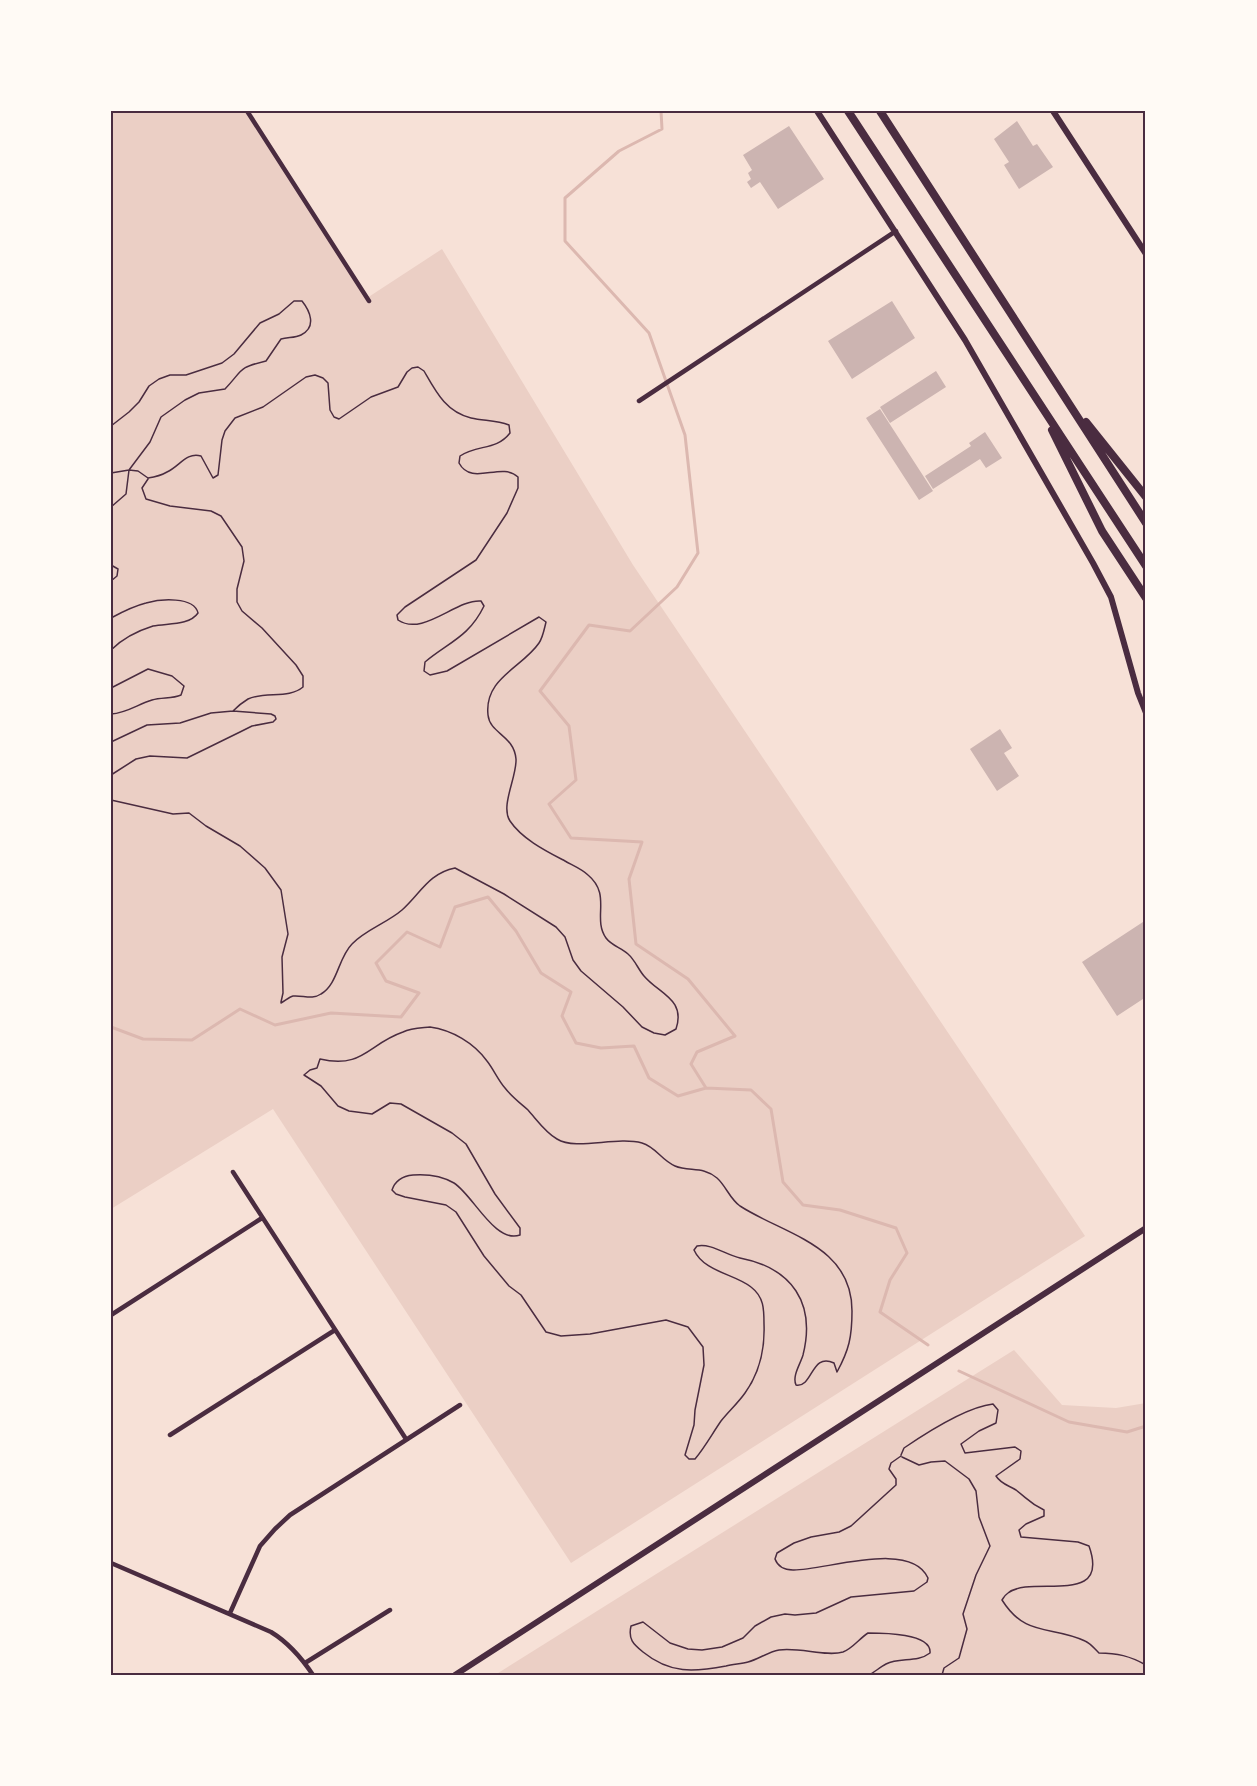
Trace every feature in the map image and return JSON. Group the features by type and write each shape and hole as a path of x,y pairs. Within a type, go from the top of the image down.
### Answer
{"highway":[{"path":"848,111 1146,566"},
{"path":"880,111 1146,523"},
{"path":"1054,382 1146,497"},
{"path":"1034,395 1102,531 1146,598"}],"street":[{"path":"247,111 369,301"},
{"path":"818,111 965,340 1111,597 1138,693 1146,713"},
{"path":"1053,111 1146,254"},
{"path":"639,401 896,231"},
{"path":"233,1172 406,1439"},
{"path":"111,1315 262,1218"},
{"path":"455,1675 1146,1228"},
{"path":"170,1436 335,1330"},
{"path":"230,1613 260,1546 276,1527 290,1515 460,1405"},
{"path":"111,1563 230,1613 280,1637 298,1654 313,1675"},
{"path":"305,1664 390,1610"}],"path":[{"path":"111,426 129,412 139,402 149,386 159,379 170,375 186,375 222,363 234,354 260,323 279,314 294,301 302,301 309,310 312,319 310,327 303,334 281,339 266,361 248,364 239,370 225,389 199,393 161,417 150,441 129,471 126,494 111,507"},
{"path":"111,800 173,814 189,813 240,846 273,876 281,890 288,934 282,957 281,1003 292,996 308,998 320,994 331,985 343,956 352,943 402,910 442,870 455,868 504,894 556,927 565,937 573,960 581,971 623,1007 642,1027 665,1035 675,1029 679,1018 676,1006 666,993 643,976 628,954 606,939 601,926 602,900 597,886 588,874 532,841 508,818 507,805 514,778 515,755 511,743 490,724 489,701 501,677 530,654 539,643 546,622 539,617 457,666 438,675 430,675 424,671 425,662 469,629 484,606 481,601 474,600 437,618 423,622 403,624 398,620 397,615 405,608 476,560 501,525 518,488 518,477 513,472 468,473 459,463 460,456 465,453 495,446 505,439 510,433 509,425 500,421 471,418 448,407 424,371 418,368 412,368 407,372 398,387 372,397 339,419 334,417 330,410 328,383 315,375 306,377 263,407 235,418 225,431 222,440 218,475 213,478 201,456 189,455 167,472 148,478 142,488 146,499 170,506 211,511 221,516 242,547 244,561 237,589 237,602 242,611 262,628 296,665 303,676 303,687 296,693 262,695 248,699 233,711"},
{"path":"111,473 138,471 148,478"},
{"path":"111,565 115,565 118,569 117,576 111,581"},
{"path":"111,618 138,605 157,601 181,601 193,604 198,613 190,621 153,626 132,634 111,650"},
{"path":"111,688 148,669 172,676 184,686 181,695 175,698 154,699 128,711 111,714"},
{"path":"111,742 147,725 180,723 211,713 233,711 271,714 276,719 273,722 252,726 187,758 150,756 136,759 111,775"},
{"path":"430,1026 445,1029 466,1042 485,1059 504,1087 556,1139 568,1144 612,1140 640,1142 653,1147 676,1167 709,1172 720,1181 737,1204 816,1246 843,1272 852,1305 851,1338 837,1372 834,1363 825,1360 817,1364 805,1384 796,1385 794,1381 808,1331 807,1317 802,1302 789,1282 771,1268 757,1262 734,1257 702,1245 697,1246 694,1250 705,1262 723,1274 750,1285 761,1297 765,1310 765,1337 760,1366 745,1394 723,1419 695,1459 689,1459 685,1455 694,1425 704,1365 703,1347 688,1327 666,1320 590,1334 561,1336 546,1332 521,1295 509,1286 484,1256 456,1212 446,1205 405,1197 392,1190 394,1184 405,1177 443,1178 466,1192 492,1225 502,1233 514,1237 520,1235 519,1228 495,1194 466,1144 452,1133 401,1104 390,1103 372,1113 349,1111 338,1106 321,1086 304,1075 317,1068 321,1059 334,1062 347,1061 361,1056 403,1031 430,1026"},
{"path":"869,1675 886,1664 899,1660 924,1658 930,1653 931,1648 921,1639 868,1632 845,1652 834,1654 800,1649 777,1650 748,1662 705,1670 680,1670 666,1666 642,1652 631,1641 629,1632 631,1626 643,1622 670,1643 688,1649 702,1650 722,1647 743,1638 761,1622 779,1615 809,1615 824,1611 851,1597 904,1592 919,1588 927,1582 928,1578 923,1570 909,1563 889,1559 862,1559 796,1570 784,1569 777,1564 775,1559 777,1553 794,1543 839,1532 851,1526 896,1485 896,1479 889,1469 891,1463 901,1456 904,1448 981,1405 993,1404 998,1410 996,1423 961,1444 965,1453 1015,1447 1021,1451 1020,1459 996,1476 999,1481 1016,1490 1029,1503 1044,1510 1044,1516 1026,1524 1019,1530 1022,1537 1078,1542 1089,1546 1093,1569 1085,1581 1071,1586 1028,1587 1008,1592 1002,1600 1007,1609 1036,1629 1070,1636 1087,1642 1099,1653 1115,1653 1131,1657 1146,1665"},
{"path":"901,1456 919,1465 931,1461 945,1461 969,1479 976,1491 979,1517 990,1546 976,1575 963,1614 967,1629 959,1658 944,1668 942,1675"}],"shaded area":[{"path":"111,111 250,111 367,298 442,249 633,565 1085,1236 571,1563 273,1109 111,1209"},
{"path":"1014,1350 1062,1405 1116,1408 1146,1403 1146,1675 495,1675"}],"building":[{"path":"1017,121 1033,146 1037,144 1053,167 1019,189 1004,165 1009,162 994,139"},
{"path":"789,126 824,179 778,209 760,182 751,188 747,182 751,179 748,173 752,170 743,155"},
{"path":"892,301 915,338 852,379 828,341"},
{"path":"936,371 946,387 890,423 880,407"},
{"path":"880,409 933,491 919,500 866,418"},
{"path":"985,432 1002,458 986,468 980,459 933,489 925,476 971,446 969,443"},
{"path":"1000,729 1012,748 1004,753 1019,776 997,791 970,749"},
{"path":"1146,920 1146,997 1117,1016 1082,962"}],"waterway":[{"path":"661,111 662,129 619,151 565,198 565,241 649,333 685,435 698,553 677,587 630,631 589,625 540,691 569,726 576,780 549,804 571,838 642,842 629,879 636,944 688,979 735,1036 697,1052 691,1064 706,1088"},
{"path":"111,1027 143,1039 192,1040 240,1009 275,1025 331,1013 401,1017 419,993 386,981 376,963 407,932 440,947 455,907 488,897 516,931 541,973 571,992 562,1016 576,1043 601,1048 634,1046 649,1078 678,1096 706,1088 751,1090 771,1109 783,1182 803,1205 840,1210 896,1228 907,1253 890,1280 880,1312 928,1345"},
{"path":"959,1371 1069,1422 1127,1432 1146,1426"}]}
